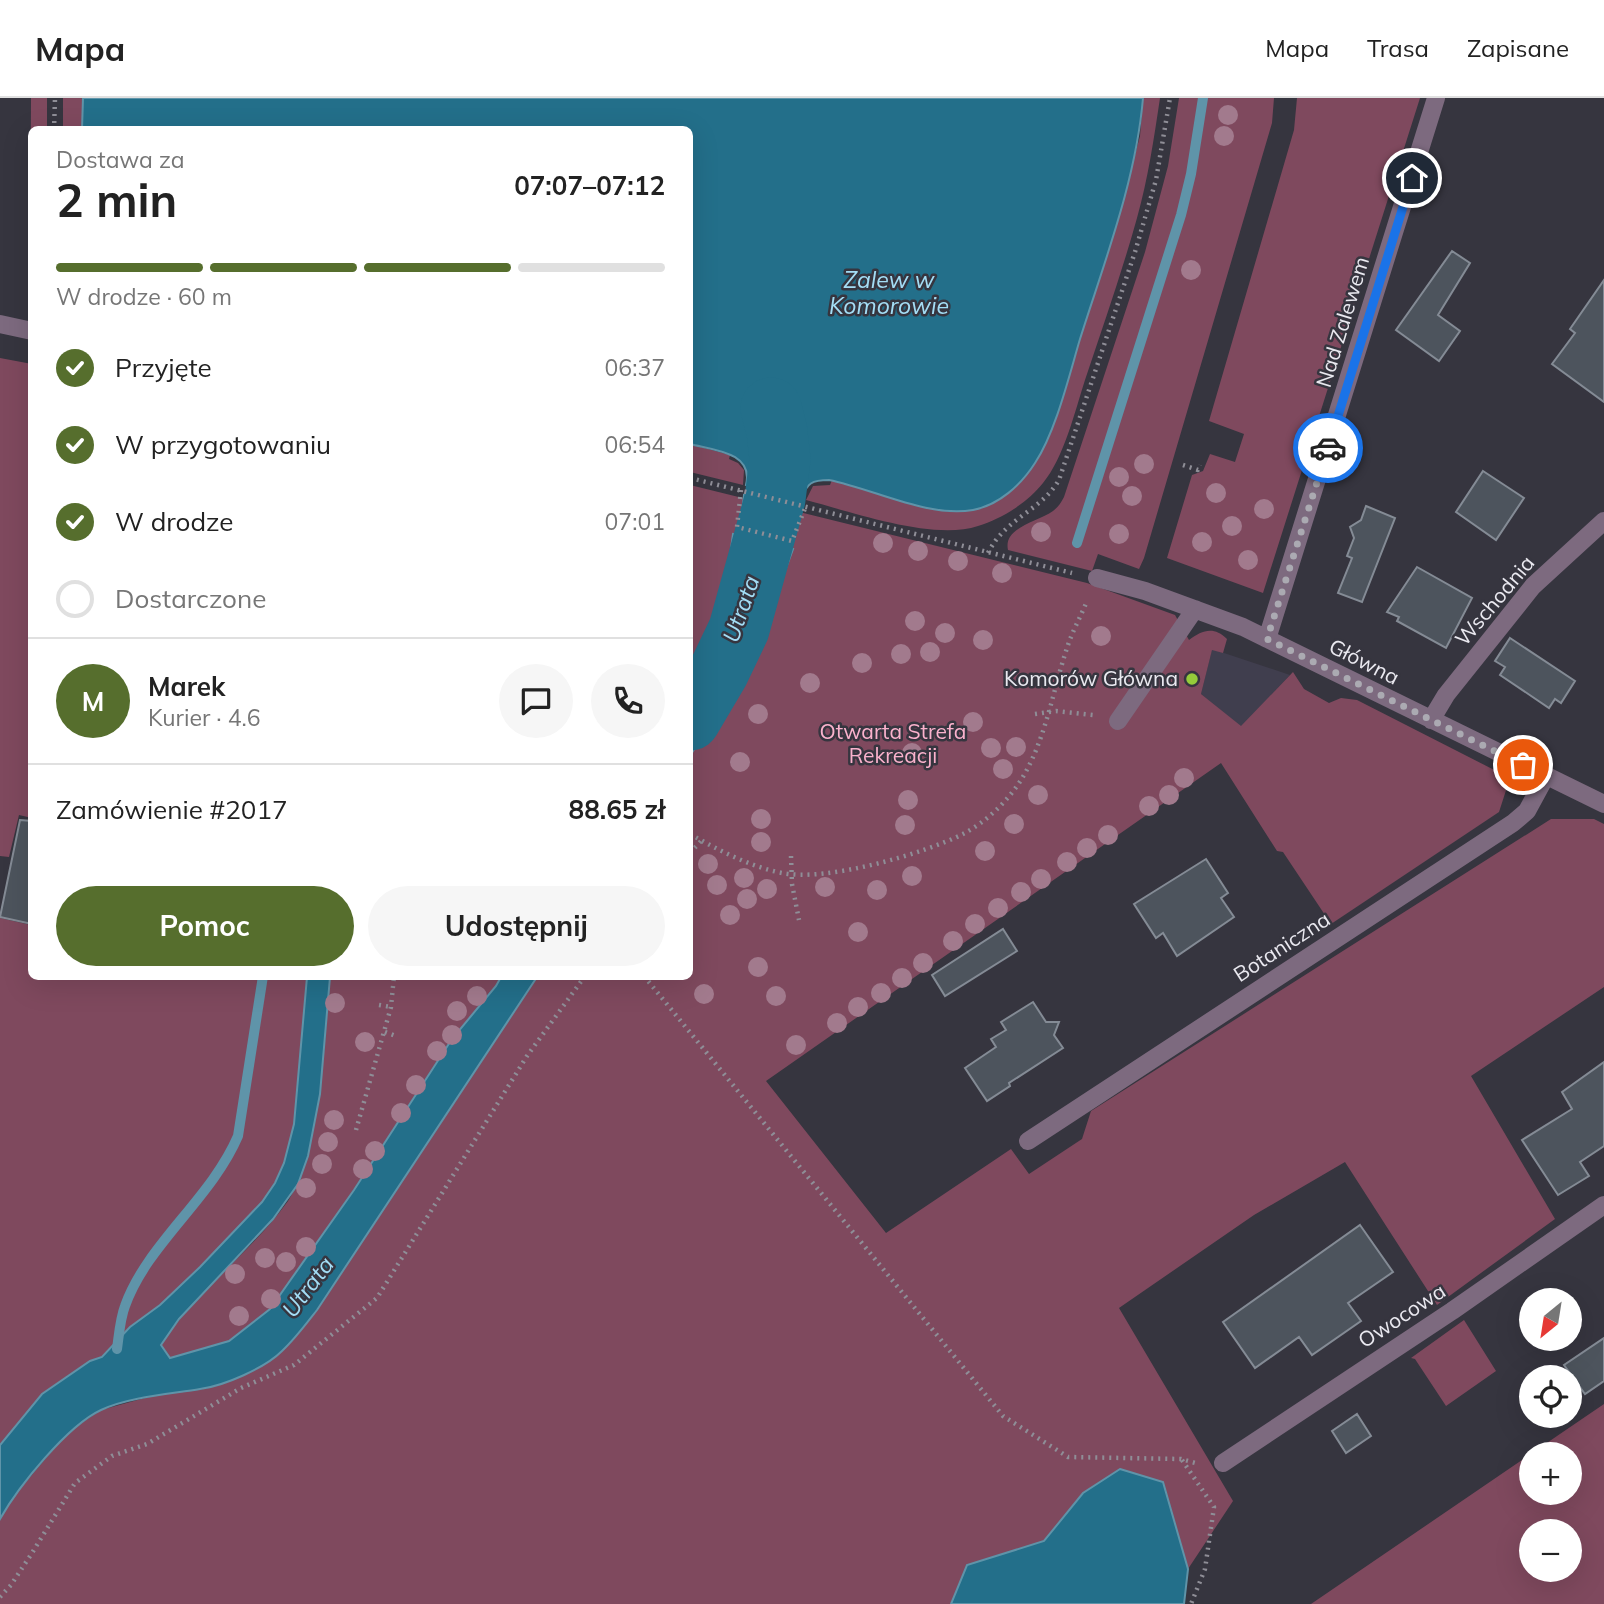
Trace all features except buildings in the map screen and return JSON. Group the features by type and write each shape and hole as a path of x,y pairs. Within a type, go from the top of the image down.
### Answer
{"street":[{"name":"Nad Zalewem","path":"1267,639 1436,98"},
{"path":"0,324 28,330"},
{"name":"Wschodnia","path":"1432,720 1446,695 1533,586 1604,521"},
{"name":"Główna","path":"1097,578 1195,609 1267,639 1604,804"},
{"path":"1118,721 1195,609"},
{"name":"Botaniczna","path":"1028,1141 1513,823 1527,811 1546,776"},
{"name":"Owocowa","path":"1223,1463 1452,1311 1604,1205"}],"path":[{"path":"54,126 55,98"},
{"path":"988,553 999,534 1044,499 1059,480 1135,252 1156,180 1170,98"},
{"path":"1183,465 1198,470 1200,465"},
{"path":"693,479 1097,578 1069,643 1049,711 1021,780 998,808 965,833 933,846 873,863 826,873 791,874 771,870 693,836"},
{"path":"741,489 737,527 792,541 806,506"},
{"path":"1035,714 1049,711 1118,721"},
{"path":"693,850 701,841"},
{"path":"791,856 791,874 799,920"},
{"path":"356,1130 385,1032 394,980"},
{"path":"0,1597 11,1586 75,1483 112,1456 147,1444 241,1388 294,1364 377,1298 527,1056 582,980"},
{"path":"647,980 1003,1416 1068,1457 1181,1459 1212,1467 1223,1463"},
{"path":"379,1004 391,1007"},
{"path":"385,1032 396,1036"},
{"path":"1181,1459 1214,1507 1205,1569 1191,1604"}],"shaded area":[{"path":"1212,649 1290,675 1241,727 1201,694"}],"green space":[{"path":"31,98 47,98 47,126 31,126"},
{"path":"63,98 83,98 82,126 63,126"},
{"path":"1143,98 1160,98 1141,203 1068,434 1057,461 1043,483 1030,497 1005,514 987,523 960,530 916,528 806,500 813,486 830,485 832,480 950,512 975,509 1001,499 1071,368 1140,136"},
{"path":"1179,98 1274,98 1272,123 1144,558 1139,569 1098,554 1092,571 1008,550 1008,542 1016,530 1053,511 1064,497 1145,252 1168,166"},
{"path":"1297,98 1420,98 1263,593 1167,558 1192,475 1203,471 1210,454 1235,462 1244,434 1209,421 1294,130"},
{"path":"0,358 28,363 28,817 19,815 9,857 0,856"},
{"path":"693,445 730,455 729,459 744,470 743,485 693,473"},
{"name":"Otwarta Strefa Rekreacji","path":"693,486 1087,583 1175,615 1189,640 1203,632 1217,632 1227,639 1223,653 1212,650 1201,694 1241,726 1293,672 1304,689 1329,703 1341,698 1357,700 1510,778 1499,812 1331,924 1283,852 1277,851 1221,763 766,1081 886,1233 1011,1149 1029,1174 1082,1139 1091,1111 1551,819 1594,819 1604,824 1604,987 1471,1076 1555,1219 1437,1305 1345,1162 1254,1215 1119,1308 1233,1501 1188,1569 1163,1482 1083,1493 1044,1541 967,1565 951,1604 0,1604 0,1519 10,1501 67,1433 101,1410 163,1393 203,1389 235,1379 280,1353 317,1310 535,980 693,980"},
{"path":"0,918 28,924 28,980 307,980 294,1124 284,1163 275,1183 262,1202 200,1267 160,1305 130,1327 102,1357 90,1361 42,1394 0,1445"},
{"path":"330,980 499,980 452,1039 354,1190 270,1309 229,1341 170,1358 161,1345 175,1325 288,1201 296,1185 312,1134 323,1067"},
{"path":"1464,1320 1496,1371 1446,1406 1415,1359 1411,1358"},
{"path":"1604,1404 1604,1604 1311,1604 1519,1462 1519,1505 1582,1505 1582,1442 1548,1442 1569,1428 1582,1428 1582,1419"}],"water":[{"name":"Zalew w Komorowie","path":"83,98 1143,98 1127,189 1061,403 1043,450 1009,493 992,504 973,510 956,511 920,506 829,480 811,484 801,499 746,485 747,474 738,459 730,454 693,445 693,126 82,126"},
{"path":"744,495 799,509 789,536 741,523"},
{"path":"741,532 786,544 786,548 793,549 767,619 751,653 693,751 693,676 716,634 722,615 733,534 740,535"},
{"path":"307,980 330,980 320,1094 308,1156 298,1184 273,1219 179,1319 161,1345 170,1358 229,1341 270,1309 354,1190 452,1039 499,980 535,980 317,1310 287,1346 265,1364 232,1380 210,1387 150,1396 101,1410 73,1429 44,1458 0,1519 0,1445 42,1394 90,1361 102,1357 130,1327 160,1305 200,1267 262,1202 284,1163 294,1124"},
{"path":"1120,1469 1163,1482 1188,1569 1184,1604 951,1604 967,1565 1044,1541 1083,1493"}],"waterway":[{"path":"1077,543 1181,215 1191,174 1203,98"},
{"name":"Utrata","path":"693,715 719,671 739,629 775,499 780,459 771,408"},
{"path":"117,1349 123,1311 135,1283 148,1262 212,1180 238,1136 262,980"}],"way so far":[{"path":"1328,448 1267,639 1523,765"}],"place":[{"name":"Komorów Główna","path":"1192,679"}],"route":[{"path":"1328,448 1412,178"}]}
